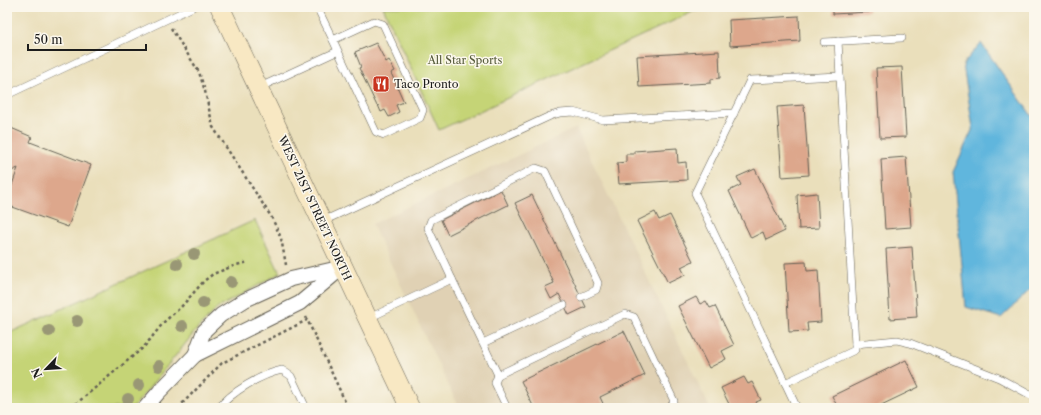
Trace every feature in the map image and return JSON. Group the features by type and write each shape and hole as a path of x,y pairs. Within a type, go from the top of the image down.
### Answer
{"main road":[{"name":"WEST 21ST STREET NORTH","path":"220,7 410,408"}],"street":[{"path":"195,355 204,331 221,315 244,300 291,279 343,267"},
{"path":"145,408 195,355 300,303 343,267"}],"lane":[{"path":"7,95 193,7"},
{"path":"317,7 376,132 384,135 420,118 423,110 383,24 374,21 333,40"},
{"path":"824,42 902,38"},
{"path":"785,383 855,350 838,41"},
{"path":"258,88 338,51"},
{"path":"797,408 695,193 750,80 840,76"},
{"path":"321,222 550,116 560,113 573,112 603,120 734,113"},
{"path":"507,408 495,384 498,375 428,228 430,220 536,168 545,171 598,283 596,290 581,297"},
{"path":"368,319 452,279"},
{"path":"483,344 564,305"},
{"path":"498,375 625,314 634,318 641,331 674,401 670,408"},
{"path":"854,344 897,340 910,343 999,378 1034,397"},
{"path":"219,408 237,391 271,372 282,370 291,376 306,408"}],"path":[{"path":"166,20 199,72 205,91 213,128 272,218 281,238 287,269 291,279"},
{"path":"71,408 144,347 164,322 181,307 204,281 213,274 236,265 249,262"},
{"path":"300,303 348,408"},
{"path":"178,408 222,363 307,320"}],"shaded area":[{"path":"576,128 710,408 459,408 372,224"}],"green space":[{"name":"All Star Sports","path":"383,7 703,7 439,130"},
{"path":"255,220 280,273 218,308 198,328 133,408 7,408 7,334"}],"water":[{"path":"981,43 1034,119 1034,286 1001,318 966,307 953,172 973,128 963,64"}],"building":[{"path":"833,7 868,7 869,12 833,14"},
{"path":"799,16 800,41 730,46 729,20"},
{"name":"Taco Pronto","path":"376,43 386,62 389,60 395,71 391,73 404,102 396,105 399,112 389,117 385,110 381,112 378,105 377,106 359,68 361,67 355,52"},
{"path":"719,51 720,78 711,79 711,83 639,87 637,56"},
{"path":"902,67 906,137 880,138 876,68"},
{"path":"804,105 809,175 782,177 777,107"},
{"path":"11,128 32,137 30,142 91,165 68,227 7,205 7,199 18,168 7,173 7,130"},
{"path":"677,148 678,163 686,162 687,180 619,184 617,163 626,162 626,154 634,154 634,151"},
{"path":"906,157 911,227 885,229 881,159"},
{"path":"755,169 785,231 766,240 763,232 751,238 729,191 741,185 737,177"},
{"path":"501,190 508,205 448,235 441,220"},
{"path":"817,193 819,228 799,229 797,195"},
{"path":"532,195 586,307 569,315 559,294 551,299 545,287 554,283 515,203"},
{"path":"655,212 659,220 670,215 693,261 681,267 685,275 668,283 637,221"},
{"path":"912,247 917,317 890,319 886,249"},
{"path":"806,262 807,271 818,270 821,322 807,323 808,331 789,332 785,263"},
{"path":"696,297 700,304 706,301 710,308 715,306 734,345 722,351 726,359 709,368 678,306"},
{"path":"624,331 645,375 600,397 605,408 534,408 521,381"},
{"path":"906,360 919,387 875,408 838,408 832,396"},
{"path":"744,377 748,384 752,382 761,400 756,402 759,408 731,408 721,388"}],"place":[{"name":"Taco Pronto","path":"381,84"}]}
